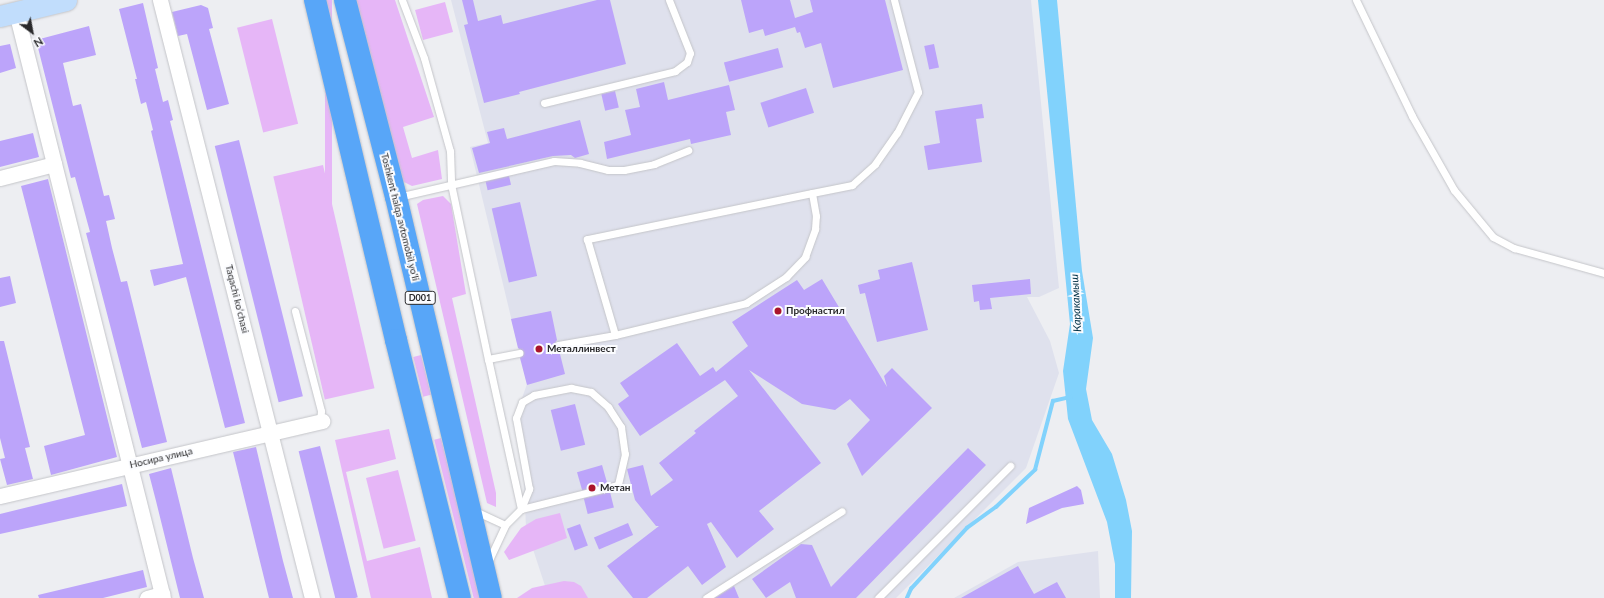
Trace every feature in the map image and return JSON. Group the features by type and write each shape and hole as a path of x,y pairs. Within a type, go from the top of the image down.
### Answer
{"highway":[{"path":"315,0 396,340 460,598"},
{"name":"Toshkent halqa avtomobil yo'li","path":"345,0 396,197 491,598"},
{"path":"396,340 428,333"},
{"path":"417,426 448,420"}],"main road":[{"path":"8,14 66,0"}],"street":[{"name":"Taqachi koʻchasi","path":"160,0 312,598"},
{"path":"8,14 54,164 162,596 147,598"},
{"path":"0,178 54,164"},
{"name":"Носира улица","path":"0,494 129,466 321,421"}],"lane":[{"path":"402,0 424,58 450,151 451,184 521,509"},
{"path":"544,103 675,71 687,62 690,53 670,0"},
{"path":"615,335 587,239 852,185 875,164 897,133 918,92 894,0"},
{"path":"1356,0 1415,123 1454,190 1492,237 1514,248 1604,274"},
{"path":"396,197 554,161 608,170 654,164 688,150"},
{"path":"558,345 615,335 746,303 786,277 805,257 815,229 816,216 812,193"},
{"path":"295,311 321,411 321,421"},
{"path":"488,359 519,353"},
{"path":"484,571 505,525 521,509 529,489 516,418 522,402 534,395 571,388 590,392 608,408 621,427 625,454 618,485 521,509"},
{"path":"878,598 1010,466"},
{"path":"469,508 505,525"},
{"path":"706,598 842,511"}],"shaded area":[{"path":"325,0 332,0 332,323 325,323"},
{"path":"354,0 395,0 434,117 403,127 412,158 438,150 442,179 412,186 400,180"},
{"path":"451,0 1031,0 1059,288 1039,297 1027,297 1050,341 1059,373 1026,468 896,598 549,598 526,528 524,480 514,421 527,384 470,147 488,143"},
{"path":"445,2 453,32 423,40 415,10"},
{"path":"272,19 298,124 263,133 237,28"},
{"path":"323,165 375,388 325,400 273,176"},
{"path":"443,196 451,204 466,294 452,298 496,493 496,507 487,503 417,204 423,200"},
{"path":"421,355 431,395 423,397 413,357"},
{"path":"389,429 396,459 346,472 367,561 420,547 432,598 371,598 335,440"},
{"path":"441,438 481,598 474,598 434,440"},
{"path":"398,470 416,541 384,549 366,478"},
{"path":"560,513 567,538 509,560 504,552 521,528 536,519"},
{"path":"1098,551 1100,598 954,598 1018,562"},
{"path":"564,581 574,582 581,586 588,598 517,598 532,588"}],"water":[{"name":"Каракамыш","path":"1038,0 1057,0 1082,271 1093,338 1086,389 1092,420 1112,454 1126,500 1132,531 1131,598 1115,598 1115,564 1107,522 1068,419 1063,371 1070,324"}],"building":[{"path":"462,0 473,0 478,21 501,15 503,24 597,0 610,0 626,64 519,92 520,94 484,103 464,25 468,24"},
{"path":"741,0 790,0 795,18 813,12 810,0 885,0 903,70 833,88 821,43 805,48 800,32 797,33 795,27 765,36 763,29 749,33"},
{"path":"143,3 158,68 155,69 163,102 168,100 173,120 170,121 245,423 225,428 186,277 154,286 150,270 183,264 151,131 153,130 146,102 141,104 135,79 137,79 119,9"},
{"path":"201,5 208,8 213,28 209,29 229,104 207,110 187,34 178,36 172,12"},
{"path":"89,26 96,55 63,63 73,106 81,104 104,196 109,195 115,219 106,221 112,248 121,282 127,281 167,442 142,448 86,233 90,232 75,177 71,178 36,40"},
{"path":"10,44 16,68 0,73 0,46"},
{"path":"934,44 939,67 929,70 924,46"},
{"path":"778,48 783,67 729,82 724,62"},
{"path":"664,82 668,100 729,85 735,110 726,112 731,135 691,144 690,139 607,159 604,142 631,135 625,110 640,107 636,89"},
{"path":"806,88 814,113 768,128 760,103"},
{"path":"615,91 619,108 605,111 601,94"},
{"path":"982,104 984,118 976,119 982,162 928,170 924,146 940,143 935,111"},
{"path":"580,120 589,154 575,158 571,155 553,156 479,173 472,148 490,143 487,132 504,128 507,139"},
{"path":"33,133 39,157 0,167 0,141"},
{"path":"239,140 303,396 279,402 215,146"},
{"path":"509,176 511,185 488,190 486,181"},
{"path":"48,179 117,457 51,475 44,446 85,435 21,186"},
{"path":"520,202 537,276 509,283 492,209"},
{"path":"912,262 928,330 877,342 865,293 860,294 858,285 880,279 878,270"},
{"path":"10,276 16,303 0,307 0,278"},
{"path":"822,279 887,387 884,376 892,368 932,408 862,476 847,444 870,420 850,399 835,410 802,404 749,370 821,463 759,511 774,529 737,558 711,522 707,524 726,567 702,585 688,566 647,598 633,598 607,566 659,526 656,526 635,500 627,469 643,465 651,496 673,480 659,463 696,433 694,431 738,396 725,380 640,436 618,404 629,396 620,383 677,343 700,376 713,367 716,372 748,346 732,322 797,280 804,290"},
{"path":"1030,279 1031,294 990,298 992,309 980,310 979,301 974,302 972,285"},
{"name":"Металлинвест","path":"551,311 557,340 553,346 559,350 565,374 527,385 520,358 524,352 518,348 511,319"},
{"path":"0,341 4,341 30,447 25,448 33,479 7,485 0,459 5,458 0,438"},
{"path":"575,404 585,445 561,451 551,410"},
{"path":"320,446 358,597 335,598 299,451"},
{"path":"256,447 293,598 269,598 233,452"},
{"path":"968,448 986,465 856,598 796,598 790,582 766,598 752,579 801,544 812,545 831,587"},
{"path":"602,465 607,483 582,490 577,472"},
{"path":"171,468 204,598 180,598 149,474"},
{"path":"122,484 127,506 0,534 0,514"},
{"path":"1077,486 1081,490 1084,504 1062,508 1026,524 1029,508"},
{"path":"610,492 614,508 588,514 584,499"},
{"path":"628,523 633,535 599,549 594,537"},
{"path":"580,524 588,546 575,550 567,529"},
{"path":"1018,566 1034,594 1057,582 1066,598 961,598"},
{"path":"143,570 147,587 103,598 39,598 38,595"},
{"path":"734,586 739,598 715,598"}],"waterway":[{"path":"907,598 911,589 967,528 996,507 1035,470 1053,401 1071,397"}],"place":[{"name":"Профнастил","path":"778,311"},
{"name":"Металлинвест","path":"539,349"},
{"name":"Метан","path":"592,488"}]}
